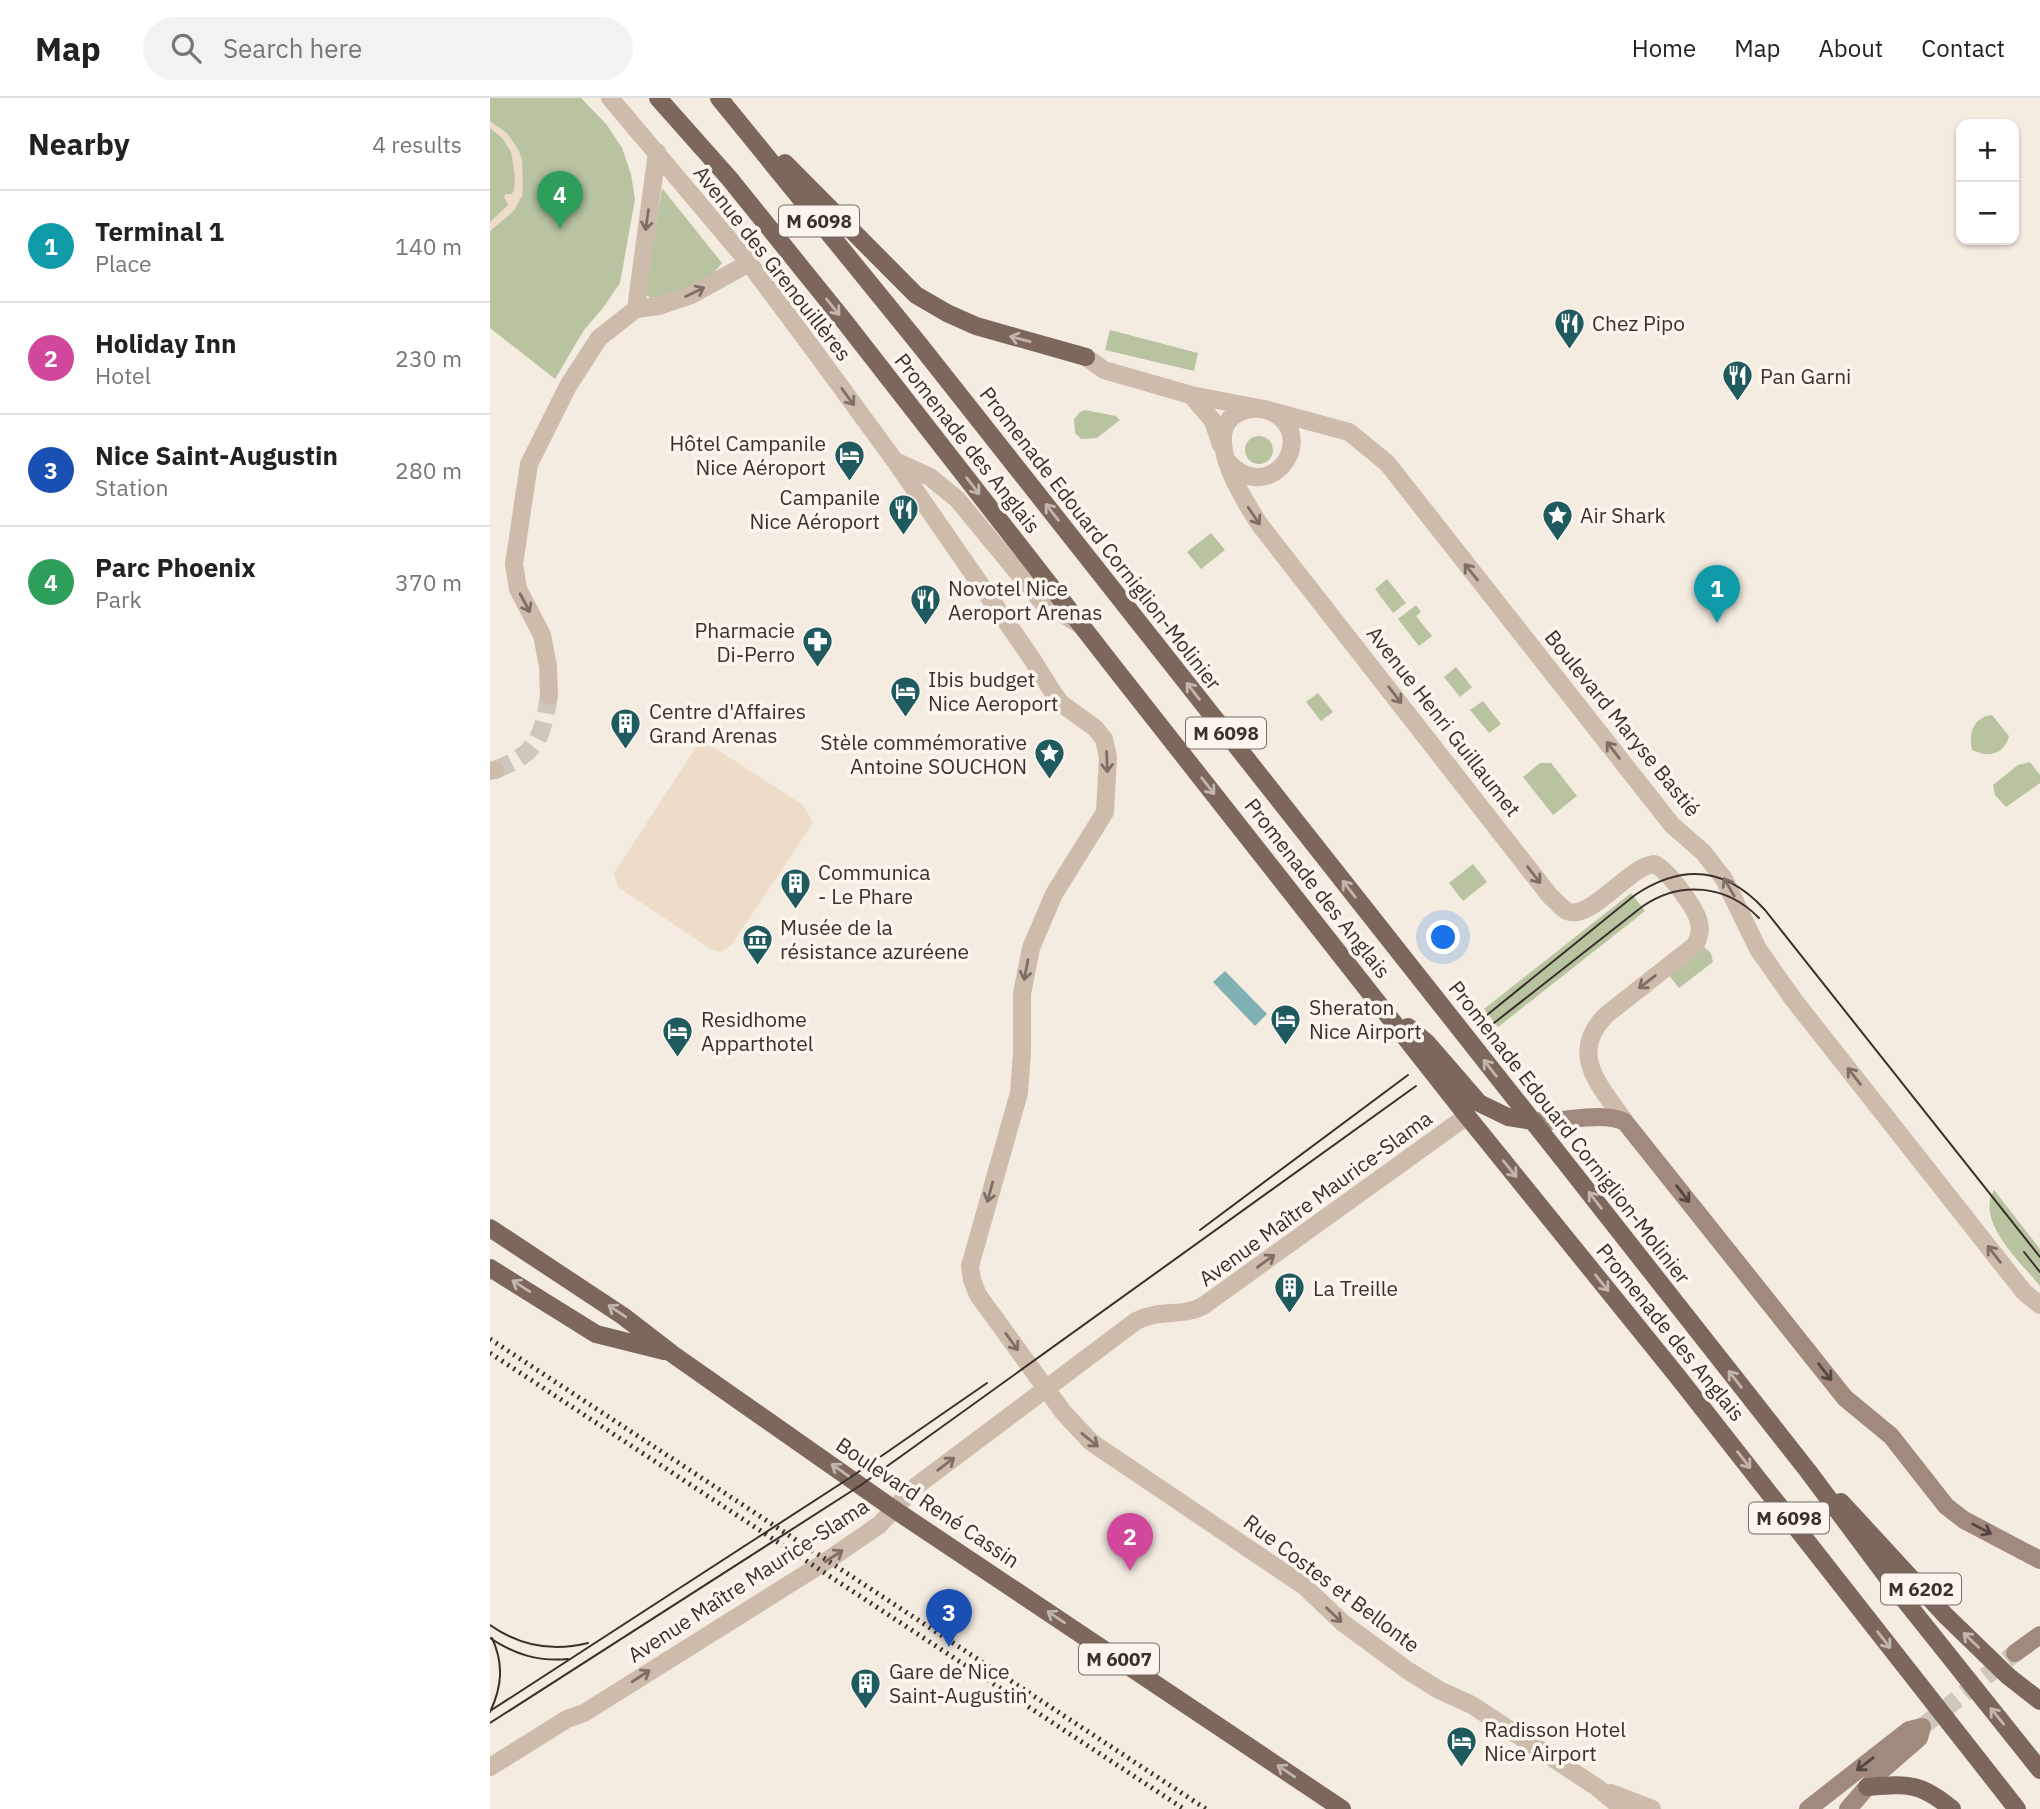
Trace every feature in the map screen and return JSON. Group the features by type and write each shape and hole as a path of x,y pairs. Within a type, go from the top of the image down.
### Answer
{"main road":[{"name":"Promenade des Anglais","path":"658,98 785,246 1079,624 1467,1116 1678,1377 2017,1809"},
{"path":"720,98 916,295 976,326 1086,357"},
{"name":"Promenade Edouard Corniglion-Molinier","path":"720,98 919,344 1808,1471 1902,1597 2040,1770"},
{"path":"1381,1005 1427,1043 1479,1103 1508,1116 1532,1121"},
{"name":"Boulevard René Cassin","path":"490,1228 623,1315 671,1353 895,1510 1342,1809"},
{"path":"490,1268 596,1334 671,1353"},
{"name":"M 6202","path":"1808,1471 1852,1511 1945,1615 2008,1676 2040,1701"},
{"path":"1867,1787 1900,1784 1921,1788 1952,1809"}],"street":[{"name":"Avenue des Grenouillères","path":"610,98 749,263 895,461 1054,694 1070,711 1102,734 1108,757 1105,812 1054,894 1031,948 1022,994 1019,1093 970,1266 978,1295"},
{"path":"636,309 657,152"},
{"path":"549,696 548,666 542,635 518,589 514,564 529,464 568,386 599,338 636,309 659,306 691,295 749,263"},
{"name":"Boulevard Maryse Bastié","path":"1086,357 1104,370 1191,395 1264,409 1349,432 1387,463 1664,814 1710,860 1730,888 1758,949 1784,986 2024,1292 2040,1305"},
{"path":"1191,395 1213,422 1225,455 1234,469 1244,475 1256,478 1276,472 1290,453 1292,442 1289,431 1284,421 1275,413 1264,409 1242,412 1232,418 1226,428 1223,439 1225,455"},
{"name":"Avenue Henri Guillaumet","path":"1225,455 1240,495 1260,524 1550,896 1570,912 1582,911 1639,869 1654,864 1664,869 1697,915 1700,928 1695,945 1606,1015 1598,1023 1590,1040 1588,1058 1594,1078 1625,1122"},
{"name":"Avenue des Grenouillères","path":"895,461 930,477 957,499 1042,602 1079,624"},
{"name":"Avenue Maître Maurice-Slama","path":"490,1767 567,1720 584,1713 831,1558 879,1525 915,1487 1144,1317 1159,1312 1188,1311 1203,1306 1467,1116"},
{"path":"1532,1121 1563,1122 1604,1116 1625,1122 1845,1398 1882,1428 1898,1445 1946,1506 1964,1520 2040,1560"},
{"name":"Rue Costes et Bellonte","path":"978,1295 1069,1419 1091,1442 1294,1578 1343,1623 1407,1670 1439,1690 1472,1705 1598,1788 1623,1809"},
{"path":"2015,1654 2040,1635"},
{"path":"1808,1809 1909,1730 1922,1727 1919,1738 1881,1771 1847,1809"},
{"name":"Rue Costes et Bellonte","path":"1598,1788 1652,1809"}],"green space":[{"path":"490,98 581,98 607,125 622,148 631,174 635,199 620,283 584,330 555,379 490,328"},
{"path":"662,188 722,263 708,277 690,287 650,298 646,294 646,286"},
{"path":"1110,330 1198,353 1194,371 1105,350"},
{"path":"1085,410 1116,416 1120,420 1097,438 1081,439 1075,433 1074,419"},
{"path":"1259,436 1269,440 1273,450 1269,460 1259,464 1249,460 1245,450 1249,440"},
{"path":"1211,533 1225,550 1201,569 1187,552"},
{"path":"1387,579 1406,603 1393,613 1375,589"},
{"path":"1416,605 1421,612 1416,616 1432,636 1419,646 1398,619"},
{"path":"1456,667 1472,687 1460,697 1444,677"},
{"path":"1318,693 1333,712 1321,721 1306,702"},
{"path":"1483,701 1501,724 1489,733 1470,710"},
{"path":"1992,715 2009,736 2007,742 1995,753 1984,754 1972,750 1974,727 1981,719"},
{"path":"2030,762 2040,775 2040,783 2006,807 1995,795 1993,785 2018,765"},
{"path":"1540,763 1551,763 1577,796 1553,815 1523,777"},
{"path":"1473,864 1487,882 1463,901 1449,883"},
{"path":"1631,893 1645,911 1498,1027 1484,1009"},
{"path":"1704,947 1711,953 1713,962 1679,988 1668,974"},
{"path":"1994,1190 2040,1249 2040,1286 2012,1254 1995,1228 1990,1215"}],"shaded area":[{"path":"490,121 507,133 518,149 522,160 523,186 522,196 514,211 490,231 490,222 508,205 504,197 506,194 512,194 515,176 511,152 503,139 490,128"},
{"path":"707,743 803,805 813,823 732,944 722,952 712,950 618,887 614,873 695,749"}],"water":[{"path":"1225,971 1267,1014 1255,1026 1213,982"}],"tunnel":[{"path":"495,770 529,751 535,743 543,724 549,696"},
{"path":"1922,1727 2015,1653"}],"tram line":[{"path":"1487,1015 1635,895 1653,885 1687,874 1703,874 1735,885 1765,910 2040,1257"},
{"path":"1494,1023 1643,906 1673,892 1703,890 1718,893 1733,899 1759,918"},
{"path":"1200,1230 1408,1075"},
{"path":"490,1723 861,1485 1416,1086"},
{"path":"2024,1252 2040,1272"},
{"path":"490,1711 851,1477 987,1383"},
{"path":"490,1625 513,1638 537,1645 562,1647 588,1643"},
{"path":"490,1638 527,1656 568,1659"},
{"path":"490,1712 500,1675 492,1638"}],"railway":[{"path":"490,1339 1206,1809"},
{"path":"490,1353 1184,1809"}],"place":[{"name":"Parc Phoenix","path":"560,229"},
{"name":"Chez Pipo","path":"1569,350"},
{"name":"Pan Garni","path":"1737,403"},
{"name":"Hôtel Campanile Nice Aéroport","path":"849,482"},
{"name":"Campanile Nice Aéroport","path":"903,536"},
{"name":"Air Shark","path":"1557,542"},
{"name":"Terminal 1","path":"1717,623"},
{"name":"Novotel Nice Aeroport Arenas","path":"925,627"},
{"name":"Pharmacie Di-Perro","path":"818,669"},
{"name":"Ibis budget Nice Aeroport","path":"905,718"},
{"name":"Centre d'Affaires Grand Arenas","path":"626,750"},
{"name":"Stèle commémorative Antoine SOUCHON","path":"1050,781"},
{"name":"Communica - Le Phare","path":"795,911"},
{"name":"Musée de la résistance azuréene","path":"757,966"},
{"name":"Sheraton Nice Airport","path":"1286,1046"},
{"name":"Residhome Apparthotel","path":"678,1058"},
{"name":"La Treille","path":"1290,1315"},
{"name":"Holiday Inn","path":"1130,1571"},
{"name":"Nice Saint-Augustin","path":"949,1647"},
{"name":"Gare de Nice Saint-Augustin","path":"866,1710"},
{"name":"Radisson Hotel Nice Airport","path":"1461,1768"}]}
